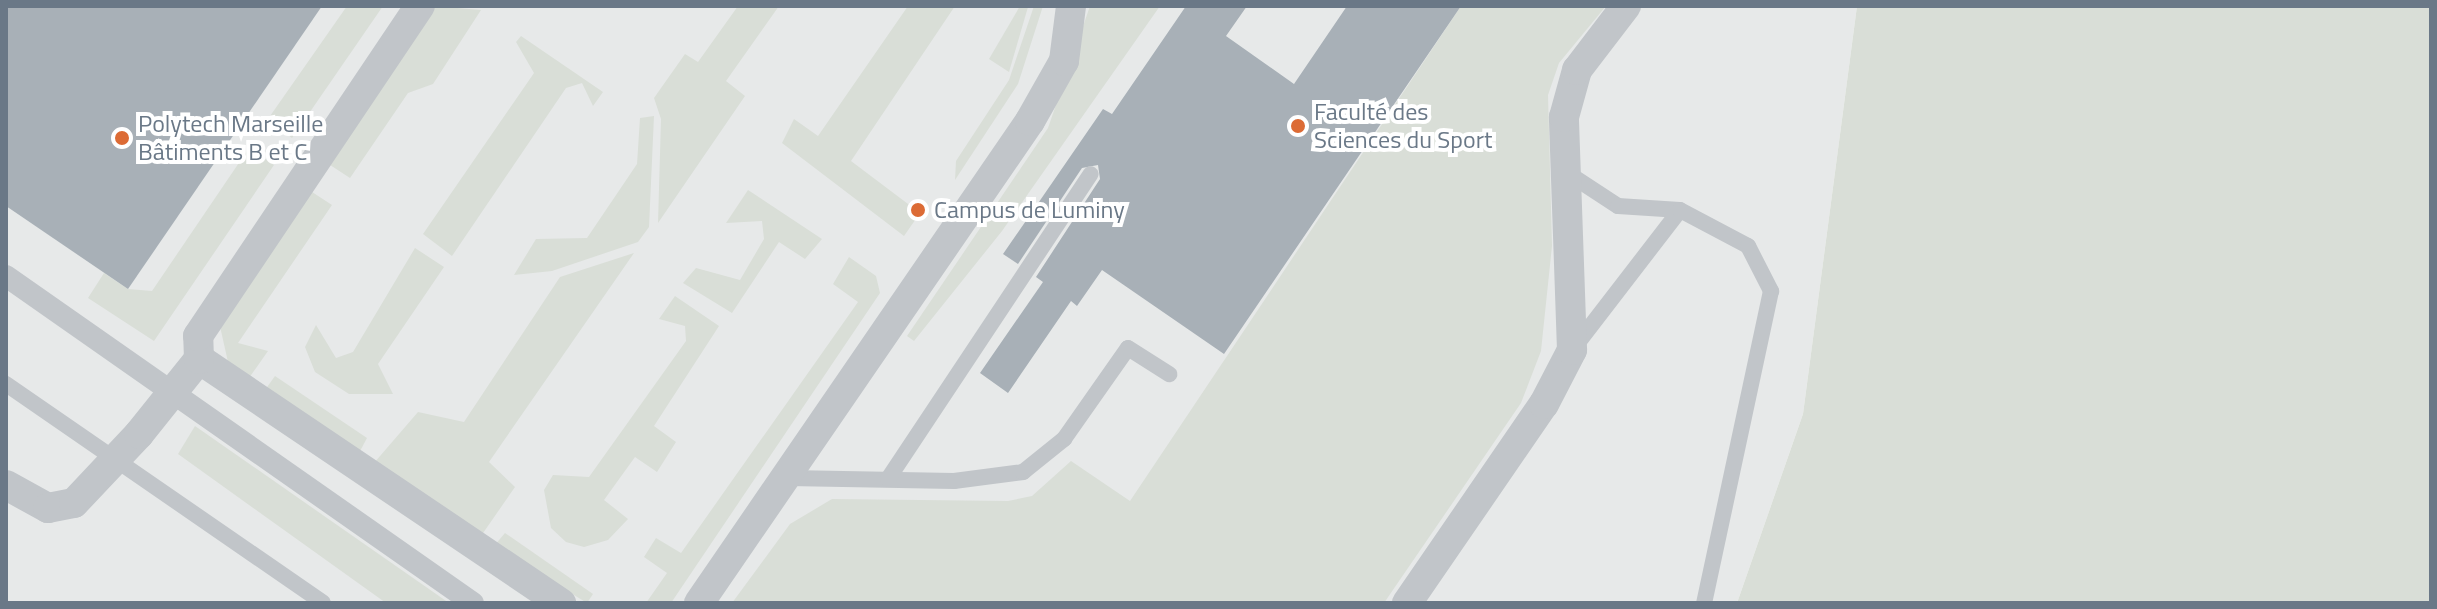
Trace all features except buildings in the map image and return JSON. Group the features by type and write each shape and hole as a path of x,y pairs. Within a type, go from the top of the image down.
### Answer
{"street":[{"path":"6,485 48,508 74,503 111,456 139,434 168,393 199,359 198,336 420,6"},
{"path":"699,603 788,478 1030,121 1064,61 1071,6"},
{"path":"1407,603 1544,404 1572,350 1564,117 1577,70 1626,6"},
{"path":"6,276 168,393 473,603"},
{"path":"199,359 561,603"}],"lane":[{"path":"1566,172 1618,206 1680,210 1748,246 1771,291 1704,603"},
{"path":"888,479 1091,174"},
{"path":"1572,350 1680,210"},
{"path":"788,478 954,481 1023,472 1064,439 1128,348 1169,374"},
{"path":"6,384 323,603"}],"shaded area":[{"name":"Campus de Luminy","path":"6,6 1857,6 1803,414 1737,603 6,603"},
{"path":"347,6 383,6 292,138 268,119"},
{"path":"434,6 481,10 433,84 408,93 350,178 327,163"},
{"path":"738,6 779,6 726,81 745,96 658,223 661,119 654,98 685,54 698,62"},
{"path":"908,6 955,6 851,161 920,213 904,236 782,143 794,119 818,136"},
{"path":"1020,6 1028,7 1009,72 989,59"},
{"path":"1034,6 1043,6 1018,84 955,180 956,161 1009,80"},
{"path":"1090,6 1160,6 1002,231 914,341 907,336 1048,128"},
{"path":"1461,6 1606,6 1559,63 1548,95 1552,246 1541,351 1521,403 1384,603 732,603 790,524 832,499 1008,501 1032,496 1071,461 1130,501"},
{"path":"1857,6 2431,6 2431,603 1737,603 1803,414"},
{"path":"521,36 603,92 593,106 582,83 566,88 452,256 423,234 534,73 516,42"},
{"path":"654,116 649,227 638,242 552,271 514,275 536,239 587,238 637,164 640,118"},
{"path":"249,148 274,165 154,341 88,298 104,273 128,289 152,291"},
{"path":"309,190 332,205 238,343 268,351 249,378 228,362 219,322"},
{"path":"748,190 822,239 805,259 779,242 732,313 683,283 696,268 740,280 764,239 762,221 726,223"},
{"path":"415,248 444,267 378,364 393,394 349,394 315,372 305,347 316,325 336,358 353,352"},
{"path":"634,253 489,462 515,487 481,536 374,463 418,412 464,422 560,277"},
{"path":"849,257 876,276 880,293 671,603 646,603 667,573 644,557 656,538 681,553 858,302 833,284"},
{"path":"675,296 719,326 654,426 676,442 657,472 635,457 604,500 628,519 608,540 584,547 566,542 551,528 544,490 553,475 589,477 686,341 685,326 659,319"},
{"path":"275,376 367,438 359,453 265,390"},
{"path":"195,426 449,603 386,603 178,454"},
{"path":"505,533 593,594 587,603 494,546"}],"place":[{"name":"Faculté des Sciences du Sport","path":"1298,126"},
{"name":"Polytech Marseille Bâtiments B et C","path":"122,138"},
{"name":"Campus de Luminy","path":"918,210"}]}
